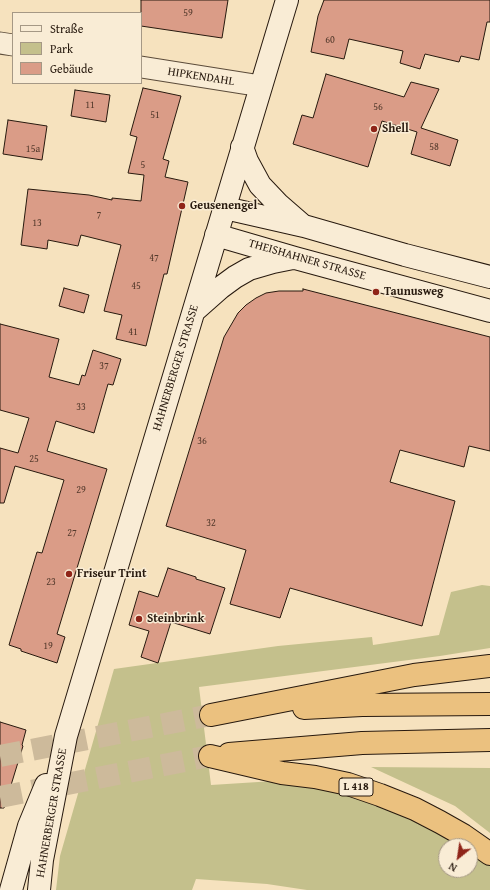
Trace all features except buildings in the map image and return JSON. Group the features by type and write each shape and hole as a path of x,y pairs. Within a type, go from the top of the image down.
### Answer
{"highway":[{"path":"490,666 414,675 211,715 362,705 490,704"},
{"name":"L 418","path":"490,740 362,744 210,756 282,773 315,777 348,784 380,795 415,809 440,822 463,835 490,854"}],"main road":[{"name":"HAHNERBERGER STRASSE","path":"11,890 17,864 29,826 66,736 287,0"},
{"path":"242,147 247,161 260,185 278,204 304,226"},
{"path":"225,208 304,226 404,255 490,277"},
{"name":"THEISHAHNER STRASSE","path":"216,235 490,311"},
{"path":"397,286 391,279 389,273 390,266 393,261 404,255"},
{"path":"193,312 235,276 249,269 273,262 295,258"},
{"name":"HAHNERBERGER STRASSE","path":"39,890 42,860 66,736"},
{"path":"2,890 17,864"}],"street":[{"path":"0,43 12,45"},
{"name":"HIPKENDAHL","path":"142,67 261,86"}],"green space":[{"path":"482,585 490,586 490,648 440,656 199,687 211,785 274,781 315,787 365,799 421,821 450,838 438,838 438,878 478,878 478,857 490,866 490,890 307,890 267,884 196,879 192,890 56,890 60,856 114,669 278,646 372,637 373,645 439,635 451,592"},
{"path":"371,767 490,768 490,833 455,806"}],"tunnel":[{"path":"0,756 211,715"},
{"path":"0,797 210,756"}],"place":[{"name":"Shell","path":"374,129"},
{"name":"Geusenengel","path":"182,206"},
{"name":"Taunusweg","path":"376,292"},
{"name":"Friseur Trint","path":"69,574"},
{"name":"Steinbrink","path":"139,619"}]}
